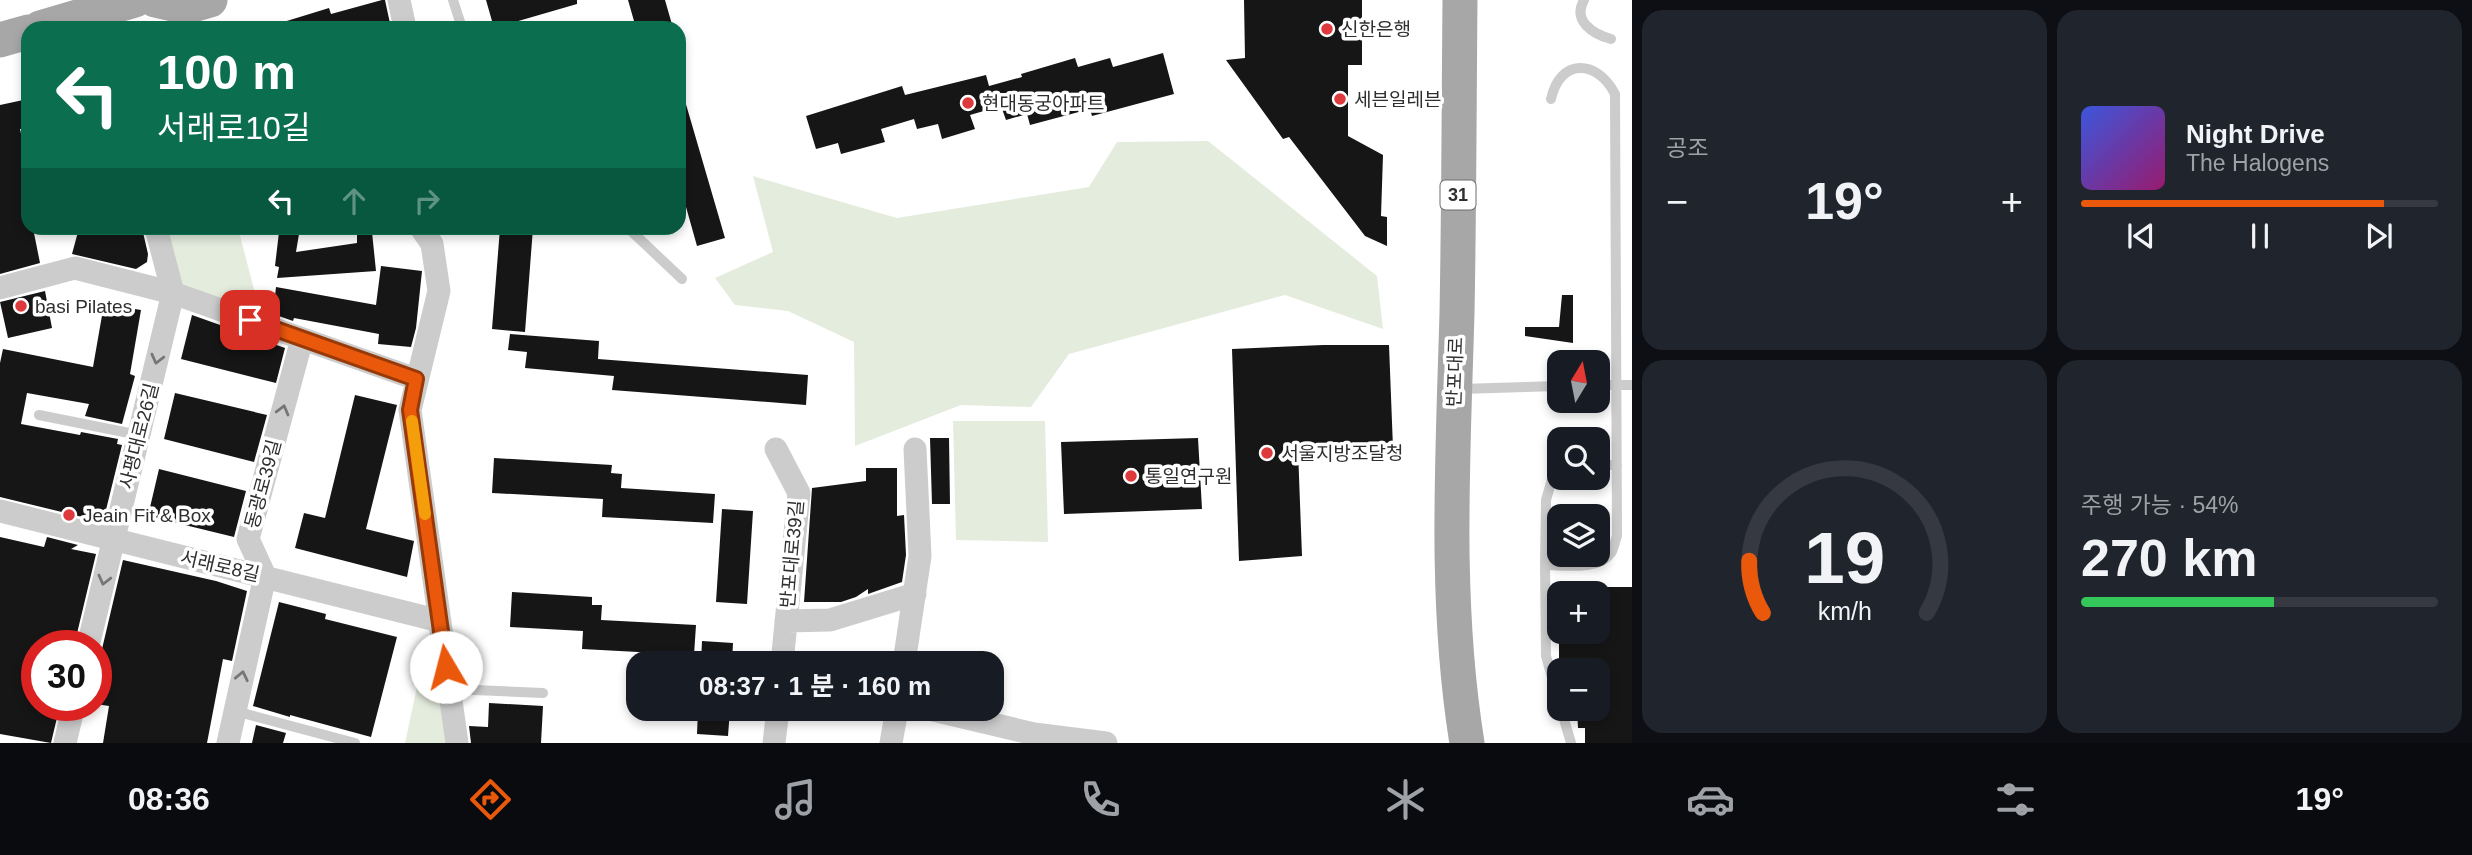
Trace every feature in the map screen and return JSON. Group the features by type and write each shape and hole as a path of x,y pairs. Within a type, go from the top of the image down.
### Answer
{"main road":[{"path":"104,19 135,0"},
{"path":"155,0 186,6 210,0"},
{"name":"반포대로","path":"1460,0 1451,482 1453,588 1467,743"},
{"path":"0,40 21,34"}],"street":[{"path":"399,0 404,21"},
{"name":"사평대로26길","path":"92,630 173,293 158,235"},
{"path":"426,235 432,244 439,292 410,410 457,743"},
{"path":"0,288 75,268 173,293 416,379"},
{"name":"동광로39길","path":"265,576 248,539 302,339"},
{"name":"반포대로39길","path":"776,449 799,493 783,651"},
{"path":"906,651 920,556 915,449"},
{"name":"서래로8길","path":"0,511 440,621"},
{"path":"228,743 265,576"},
{"path":"786,621 830,620 915,594"},
{"path":"65,743 70,721"},
{"path":"774,743 777,721"},
{"path":"891,743 895,721"},
{"path":"979,721 1034,734 1106,743"}],"lane":[{"path":"453,0 460,21"},
{"path":"1584,0 1580,7 1582,19 1590,32 1611,39"},
{"path":"1545,565 1584,565 1601,561 1612,552 1617,536 1615,94 1608,80 1593,70 1574,68 1561,76 1554,86 1551,99"},
{"path":"635,235 682,279"},
{"path":"1610,385 1632,385"},
{"path":"1454,389 1547,386"},
{"path":"39,415 139,435"},
{"path":"1610,464 1617,464"},
{"path":"1547,660 1545,565 1546,500 1549,490"},
{"path":"450,689 543,693"},
{"path":"235,710 355,743"},
{"path":"1565,721 1571,743"}],"shaded area":[{"path":"1208,141 1377,276 1383,329 1285,295 1069,354 1031,407 961,405 855,446 854,342 788,311 735,305 715,278 773,252 753,176 897,218 1089,187 1117,142"},
{"path":"167,235 240,235 261,316 180,286"},
{"path":"953,421 1045,421 1048,542 956,540"},
{"path":"438,684 450,743 405,743 417,687"}],"building":[{"path":"385,0 390,21 287,21 329,8 331,14"},
{"path":"486,0 577,0 577,4 518,21 492,21"},
{"path":"628,0 665,0 671,21 634,21"},
{"path":"1244,0 1362,0 1362,65 1348,65 1348,136 1383,155 1381,216 1387,217 1387,246 1365,236 1289,137 1283,139 1226,60 1245,58"},
{"name":"현대동궁아파트","path":"1163,53 1174,94 1092,116 1090,109 1030,125 1027,114 1006,120 1001,106 970,115 975,129 942,139 938,124 917,129 914,119 881,129 885,142 841,154 838,143 816,149 806,116 902,86 905,95 986,75 989,86 1075,58 1078,67 1110,58 1113,67"},
{"path":"21,100 21,235 34,235 40,263 0,274 0,105"},
{"path":"686,104 725,238 697,246 686,207"},
{"path":"77,235 144,235 148,254 147,262 136,269 72,254"},
{"path":"279,235 299,235 296,252 357,243 357,235 372,235 376,271 277,278 279,267 275,266"},
{"path":"499,235 532,235 525,332 492,329"},
{"path":"381,266 422,271 416,328 411,347 378,344 379,334 294,318 293,321 273,314 276,287 376,305"},
{"path":"45,291 52,328 8,338 0,302"},
{"path":"1562,295 1573,295 1573,343 1525,336 1525,327 1559,327"},
{"path":"104,304 141,310 130,374 135,376 122,424 85,416 89,404 27,393 21,424 118,439 117,444 122,445 103,522 0,497 0,363 3,349 93,367"},
{"path":"192,315 285,348 276,383 181,359"},
{"path":"510,334 599,341 598,359 808,375 806,405 612,390 614,376 525,368 527,352 508,350"},
{"path":"1389,345 1393,448 1298,450 1302,556 1239,561 1232,349"},
{"path":"175,393 267,415 254,462 164,439"},
{"path":"355,395 397,405 366,529 414,541 407,577 295,548 304,513 325,518"},
{"path":"930,438 949,438 950,504 932,504"},
{"name":"통일연구원","path":"1198,438 1202,509 1064,514 1061,442"},
{"path":"494,458 612,465 611,473 622,474 621,488 715,494 713,523 602,517 603,499 492,493"},
{"path":"866,468 897,468 897,516 904,515 906,555 902,582 868,594 868,589 841,602 804,602 812,488 866,481"},
{"path":"159,469 246,491 234,537 148,516"},
{"path":"722,509 753,511 747,604 716,602"},
{"path":"0,537 44,547 47,537 78,545 71,549 96,554 78,630 21,630 21,721 56,721 51,743 0,734"},
{"path":"123,560 216,581 247,591 232,661 223,659 207,743 103,743 107,721 112,721 112,630 106,630"},
{"path":"1610,587 1632,587 1632,743 1585,743 1585,728 1578,728 1578,721 1610,721 1610,658 1559,658 1559,644 1610,644"},
{"path":"512,592 592,597 592,605 602,605 601,620 696,625 694,651 582,649 583,631 510,627"},
{"path":"279,602 326,614 325,619 397,637 371,737 253,706"},
{"path":"702,641 733,643 733,651 702,651"},
{"path":"489,703 543,706 541,743 471,743 469,726 488,727"},
{"path":"698,721 729,721 728,736 697,734"},
{"path":"256,725 286,733 283,743 252,743"}],"slow traffic":[{"path":"412,421 425,514"}],"place":[{"name":"신한은행","path":"1327,29"},
{"name":"세븐일레븐","path":"1340,99"},
{"name":"현대동궁아파트","path":"968,103"},
{"name":"basi Pilates","path":"21,306"},
{"name":"서울지방조달청","path":"1267,453"},
{"name":"통일연구원","path":"1131,476"},
{"name":"Jeain Fit & Box","path":"69,515"}],"route":[{"path":"250,320 416,379 410,410 446,667"}]}
